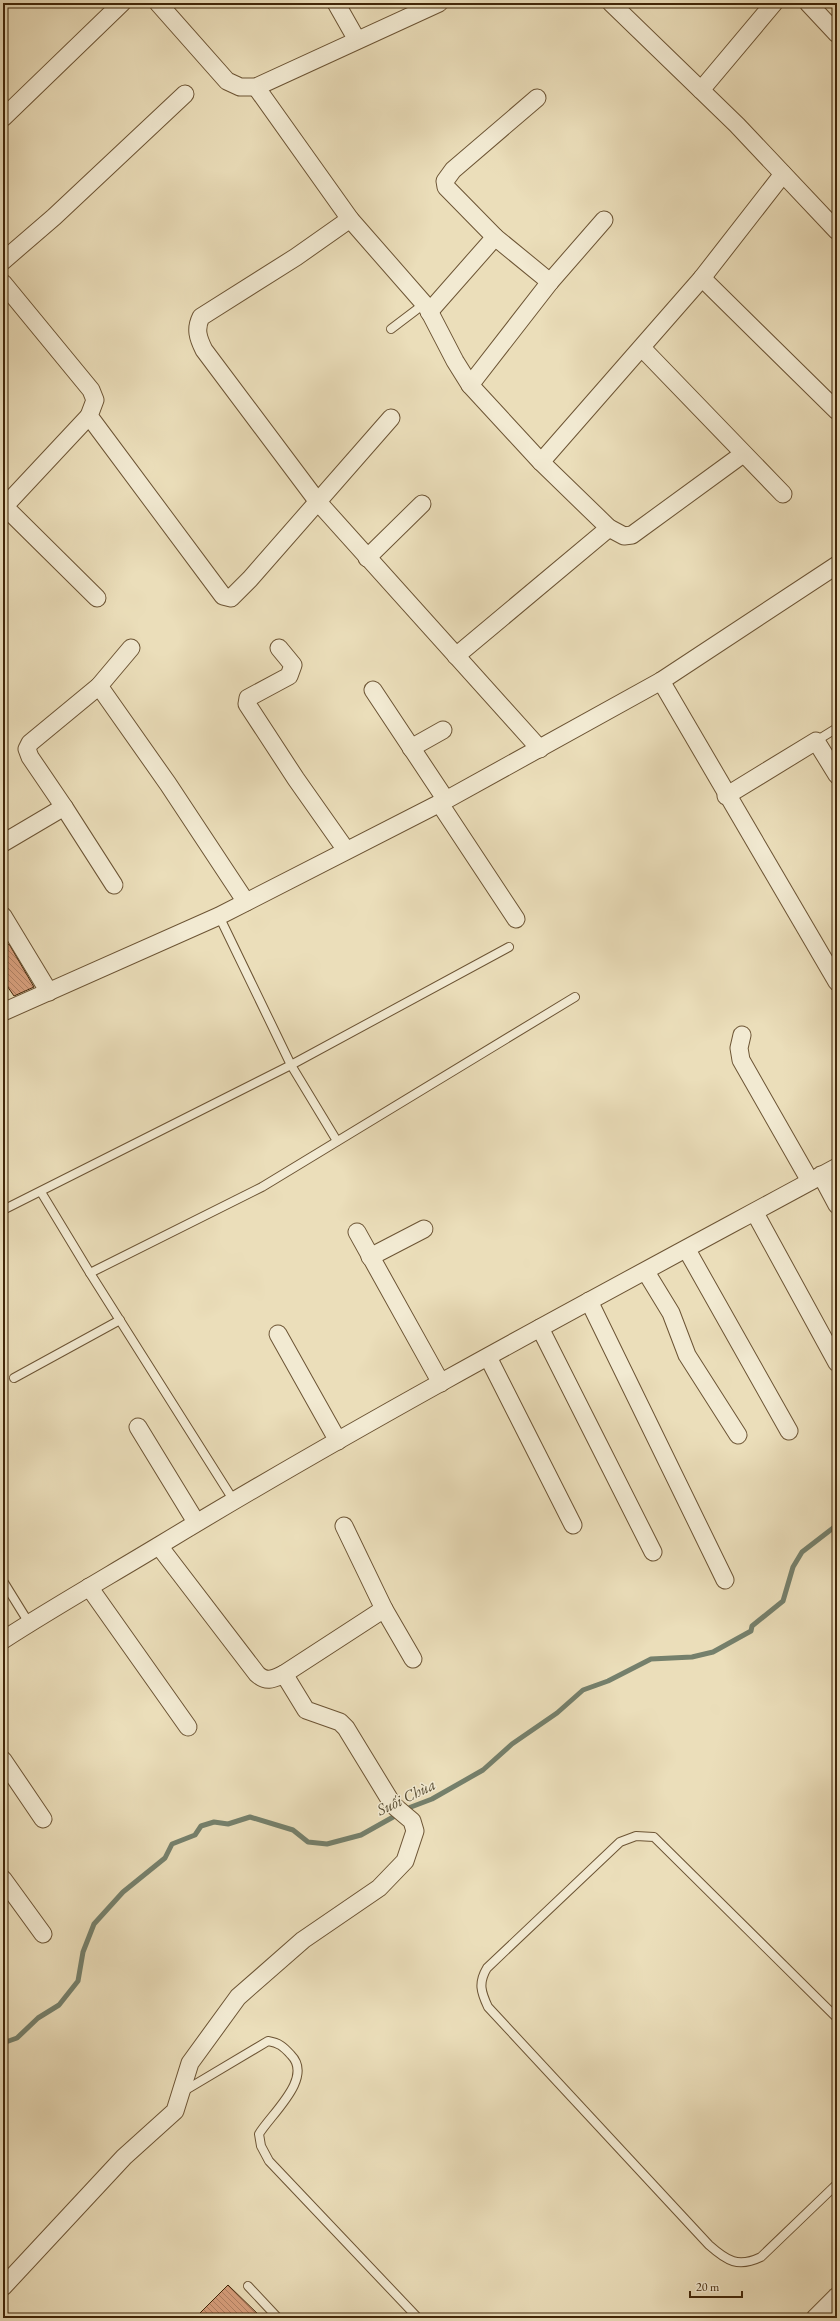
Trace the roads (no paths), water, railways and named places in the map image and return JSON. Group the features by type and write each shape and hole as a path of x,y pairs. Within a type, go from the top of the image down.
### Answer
{"street":[{"path":"3,118 122,3"},
{"path":"158,3 228,81 240,87 256,87 439,3"},
{"path":"336,3 357,40"},
{"path":"611,3 737,125 837,231"},
{"path":"701,90 774,3"},
{"path":"808,3 837,34"},
{"path":"256,87 350,219 426,308 454,361 470,385 540,462 609,528 624,536 632,535 744,454"},
{"path":"3,261 54,217 185,94"},
{"path":"537,98 454,170 445,181 446,187 495,237 550,282"},
{"path":"540,462 642,348 702,278 783,174"},
{"path":"350,219 296,257 201,317 196,326 204,350 318,502 540,749"},
{"path":"470,385 550,282 604,220"},
{"path":"426,308 495,237"},
{"path":"702,278 837,411"},
{"path":"3,283 91,390 95,400 89,416 4,507 97,598"},
{"path":"642,348 783,494"},
{"path":"89,416 223,596 231,598 318,502 390,418"},
{"path":"368,558 422,504"},
{"path":"456,656 609,528"},
{"path":"3,1012 219,916 346,850 443,802 661,681 750,625 837,565"},
{"path":"114,886 64,807 30,757 27,749 30,743 99,686 131,648"},
{"path":"279,648 294,665 292,671 289,676 248,698 247,704 296,779 346,850"},
{"path":"661,681 726,796 837,982"},
{"path":"99,686 168,784 246,902"},
{"path":"372,690 411,748 516,919"},
{"path":"411,748 443,730"},
{"path":"726,796 816,741 837,775"},
{"path":"3,843 64,807"},
{"path":"3,916 49,992"},
{"path":"742,1035 739,1048 740,1060 816,1178 837,1205"},
{"path":"3,1640 196,1522 338,1440 589,1301 687,1250 837,1167"},
{"path":"755,1213 837,1363"},
{"path":"370,1257 424,1229"},
{"path":"357,1232 441,1383"},
{"path":"687,1250 789,1431"},
{"path":"646,1272 671,1313 687,1355 738,1436"},
{"path":"589,1301 725,1580"},
{"path":"540,1328 653,1552"},
{"path":"278,1334 338,1440"},
{"path":"488,1357 573,1525"},
{"path":"138,1428 196,1522"},
{"path":"344,1526 384,1609 413,1659"},
{"path":"159,1546 257,1674 269,1681 284,1674 384,1609"},
{"path":"89,1587 188,1727"},
{"path":"3,2287 124,2157 175,2111 190,2063 238,1997 303,1940 379,1888 405,1861 415,1831 412,1820 393,1805 346,1728 340,1722 306,1710 284,1674"},
{"path":"3,1760 42,1819"},
{"path":"3,1879 43,1934"},
{"path":"816,2318 837,2296"}],"lane":[{"path":"391,329 426,308"},
{"path":"816,741 837,728"},
{"path":"219,916 291,1065 337,1141"},
{"path":"3,1210 291,1065 508,947"},
{"path":"90,1273 262,1187 575,997"},
{"path":"41,1192 90,1273 234,1501"},
{"path":"14,1378 120,1320"},
{"path":"3,1581 29,1623"},
{"path":"837,2018 654,1837 636,1836 620,1842 487,1968 480,1985 488,2007 709,2246 725,2259 749,2263 761,2257 837,2184"},
{"path":"181,2092 268,2041 280,2043 296,2060 299,2075 293,2088 259,2134 261,2146 269,2161 418,2318"},
{"path":"248,2286 278,2318"}],"waterway":[{"name":"Suối Chùa","path":"3,2043 17,2038 38,2018 59,2005 78,1981 83,1952 94,1924 123,1892 165,1858 172,1844 195,1835 201,1826 214,1822 228,1824 250,1817 293,1830 308,1842 327,1844 361,1835 411,1807 432,1799 483,1770 512,1744 557,1713 583,1690 608,1681 651,1659 692,1657 713,1652 751,1631 752,1626 783,1601 793,1567 802,1552 837,1525"}]}
